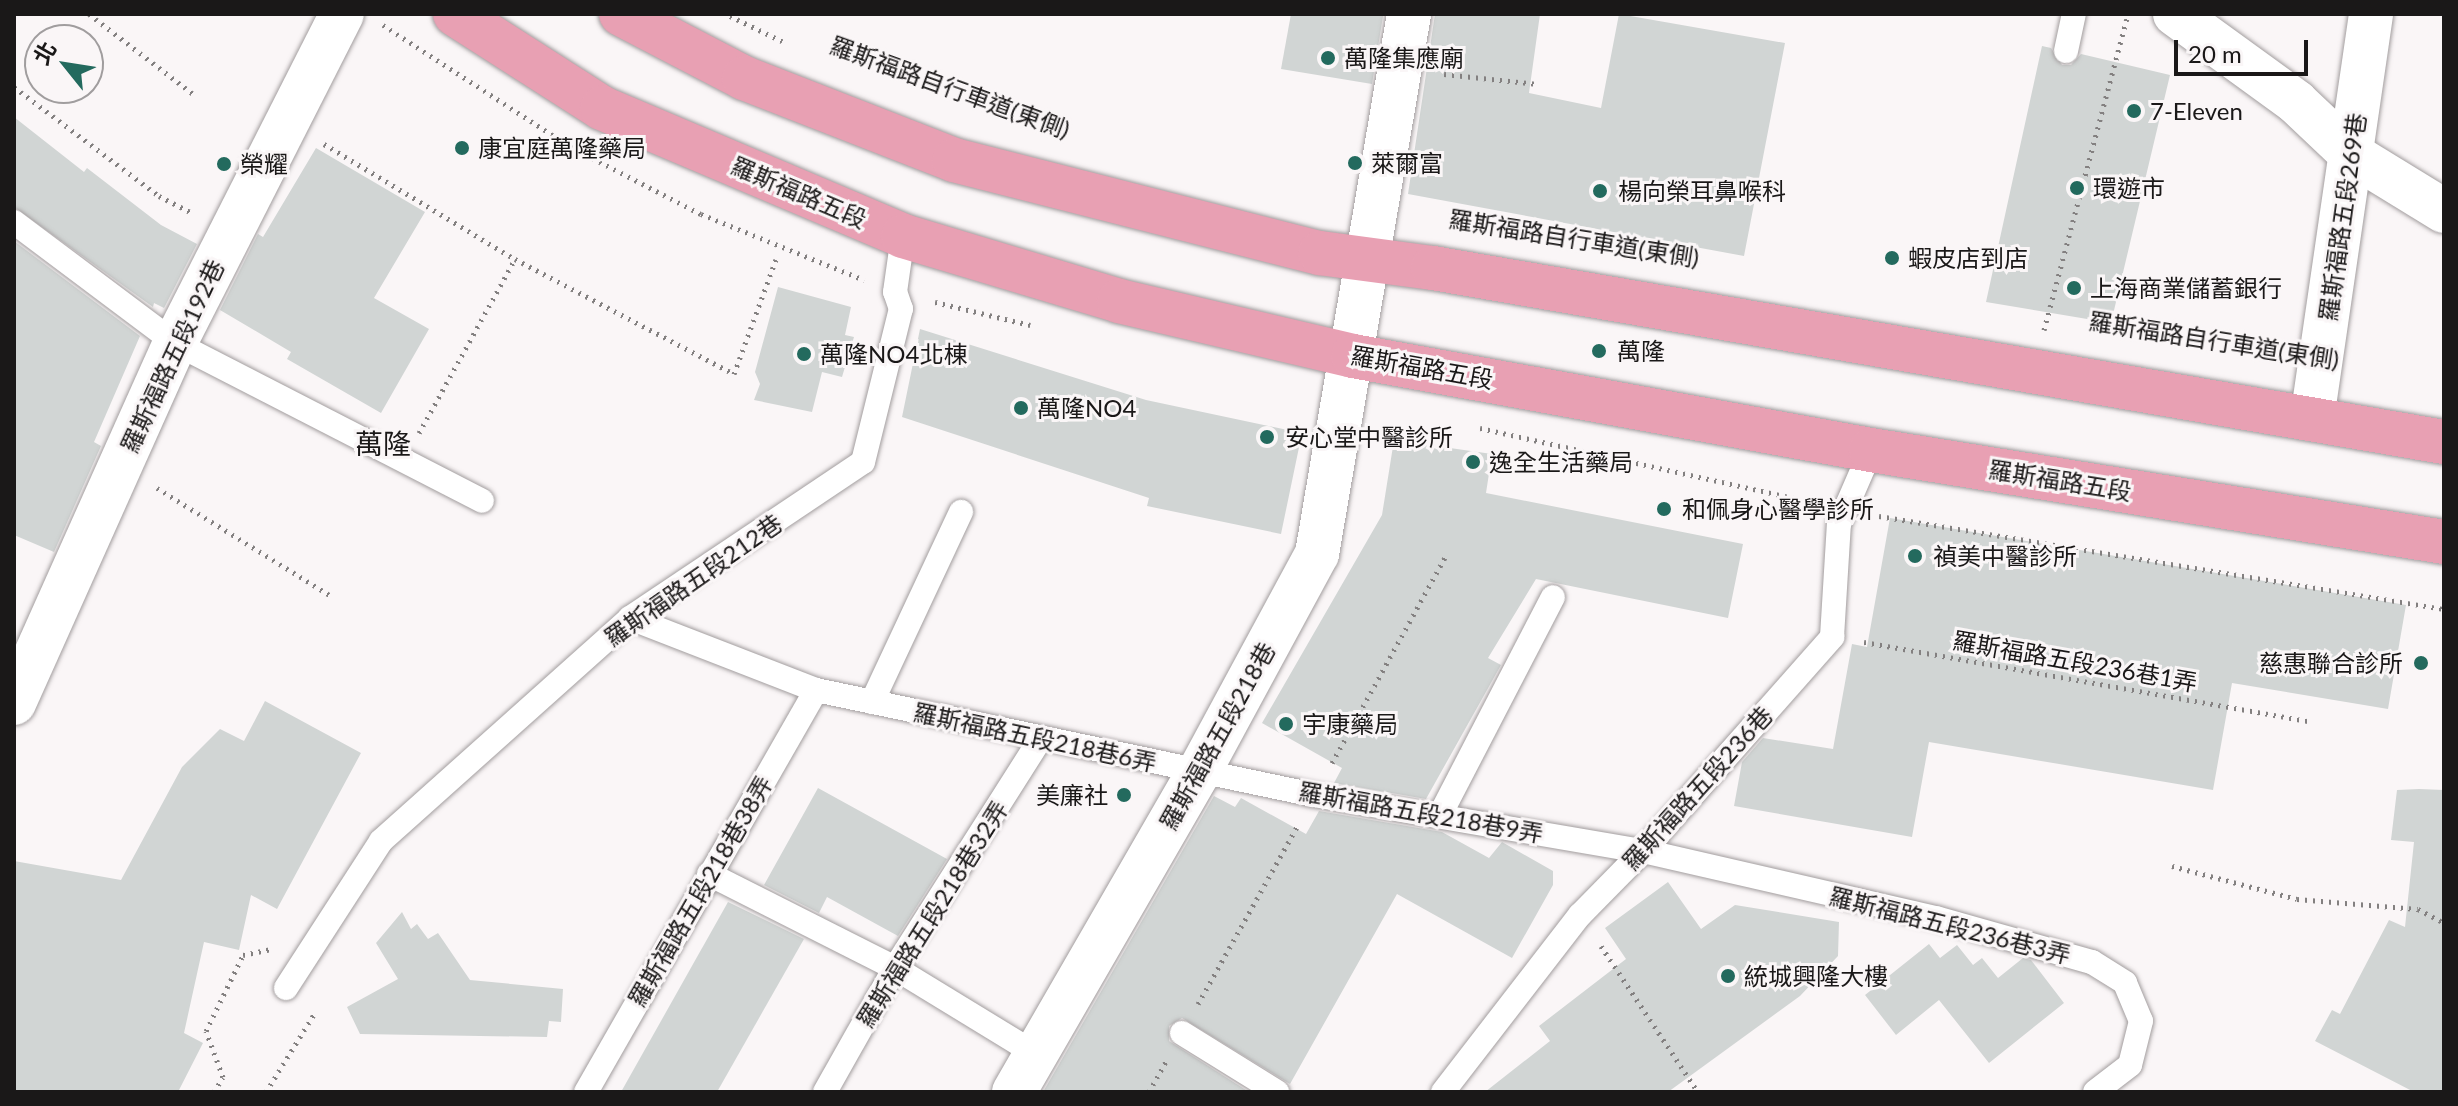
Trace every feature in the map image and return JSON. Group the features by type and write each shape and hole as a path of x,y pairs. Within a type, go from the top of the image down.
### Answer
{"main road":[{"name":"羅斯福路五段","path":"455,14 602,108 903,236 1119,301 1353,356 1871,450 2444,542"},
{"path":"621,14 744,78 954,160 1366,260 1464,273 2444,442"}],"street":[{"name":"羅斯福路五段192巷","path":"14,703 175,343 342,14"},
{"name":"羅斯福路五段218巷","path":"1014,1092 1199,772 1317,554 1409,14"},
{"path":"2175,14 2296,102 2351,154 2444,211"},
{"name":"羅斯福路五段269巷","path":"2312,419 2371,14"}],"lane":[{"path":"2066,51 2074,14"},
{"path":"14,222 175,343 405,458 482,501"},
{"name":"羅斯福路五段212巷","path":"286,988 381,841 630,618 863,462 901,309 895,292 903,236"},
{"path":"1832,637 1839,524 1871,450"},
{"path":"872,702 961,512"},
{"path":"1441,813 1553,597"},
{"name":"羅斯福路五段218巷6弄","path":"630,618 816,690 1199,772"},
{"name":"羅斯福路五段236巷","path":"1448,1090 1580,915 1643,851 1832,637"},
{"name":"羅斯福路五段218巷38弄","path":"586,1092 816,690"},
{"name":"羅斯福路五段218巷32弄","path":"825,1092 895,968 1041,738"},
{"name":"羅斯福路五段218巷9弄","path":"1199,772 1314,795 1441,813 1643,851"},
{"name":"羅斯福路五段236巷3弄","path":"1643,851 1936,918 2092,962 2125,983 2141,1021 2130,1065 2095,1092"},
{"path":"709,874 895,968 1036,1054"},
{"path":"1182,1033 1277,1092"}],"path":[{"path":"89,14 196,96"},
{"path":"726,14 792,46"},
{"path":"2044,331 2129,14"},
{"path":"1399,68 1537,84"},
{"path":"14,87 167,201"},
{"path":"285,121 515,259 734,374 776,259"},
{"path":"405,458 515,259"},
{"name":"羅斯福路自行車道(東側)","path":"2029,329 2059,334"},
{"path":"121,466 333,597"},
{"path":"1149,1092 1447,554"},
{"name":"羅斯福路五段236巷1弄","path":"1832,637 2311,722"},
{"path":"2172,866 2297,899 2418,909 2444,923"},
{"path":"1580,915 1698,1092"},
{"path":"214,1092 223,1077 206,1031 243,955 318,940"},
{"path":"266,1092 316,1010 286,988"}],"building":[{"name":"萬隆集應廟","path":"1291,14 1383,16 1372,84 1281,69"},
{"path":"1435,14 1540,14 1529,93 1601,108 1619,14 1785,43 1744,256 1408,194"},
{"name":"環遊市","path":"2042,46 2051,48 2062,65 2071,65 2081,54 2170,75 2111,323 1986,302"},
{"path":"14,117 84,172 87,168 161,225 197,244 164,308 154,303 153,307 14,207"},
{"path":"316,148 425,212 374,298 429,329 381,413 287,359 291,352 220,310 258,234 263,237"},
{"path":"14,241 140,336 94,442 101,446 54,552 14,535"},
{"name":"萬隆NO4北棟","path":"778,287 851,307 845,335 854,337 842,377 822,372 812,412 754,400 760,384 755,372"},
{"path":"920,329 1146,400 1302,433 1281,534 1147,506 1149,498 902,417"},
{"path":"1394,440 1492,454 1486,493 1743,544 1728,618 1536,579 1488,658 1501,665 1426,799 1334,783 1342,768 1262,723 1382,515"},
{"path":"1890,518 2406,605 2388,709 2232,683 2213,790 1929,742 1912,837 1734,806 1742,762 1763,738 1833,749 1852,644 1867,647"},
{"path":"265,701 361,753 277,909 251,895 239,950 204,942 184,1033 203,1043 178,1092 14,1092 14,861 121,880 182,767 220,729 244,741"},
{"path":"818,788 947,859 898,936 827,897 819,913 764,885"},
{"path":"2397,790 2444,790 2444,1092 2414,1092 2315,1041 2332,1010 2340,1014 2389,920 2405,927 2414,842 2391,840"},
{"path":"1214,796 1235,807 1241,798 1306,834 1319,811 1442,832 1489,858 1502,842 1553,871 1553,885 1512,958 1397,894 1290,1084 1182,1018 1169,1026 1169,1041 1249,1092 1043,1092"},
{"name":"統城興隆大樓","path":"1668,882 1701,929 1735,905 1839,922 1838,956 1800,996 1668,1092 1485,1092 1550,1041 1539,1026 1626,959 1605,928"},
{"path":"728,902 804,939 717,1092 621,1092"},
{"path":"402,912 411,929 417,924 428,939 438,933 470,980 563,989 561,1022 549,1021 547,1037 360,1034 347,1007 398,979 376,943"},
{"path":"1929,944 1940,958 1957,945 1973,965 1982,958 1998,978 2023,958 2031,960 2064,1003 1989,1063 1939,1000 1896,1035 1865,995"}],"place":[{"name":"萬隆集應廟","path":"1328,58"},
{"name":"7-Eleven","path":"2134,111"},
{"name":"康宜庭萬隆藥局","path":"462,148"},
{"name":"萊爾富","path":"1355,163"},
{"name":"榮耀","path":"224,164"},
{"name":"環遊市","path":"2077,188"},
{"name":"楊向榮耳鼻喉科","path":"1600,191"},
{"name":"蝦皮店到店","path":"1892,258"},
{"name":"上海商業儲蓄銀行","path":"2074,288"},
{"name":"萬隆","path":"1599,351"},
{"name":"萬隆NO4北棟","path":"804,354"},
{"name":"萬隆NO4","path":"1021,408"},
{"name":"安心堂中醫診所","path":"1267,437"},
{"name":"逸全生活藥局","path":"1473,462"},
{"name":"和佩身心醫學診所","path":"1664,509"},
{"name":"禎美中醫診所","path":"1915,556"},
{"name":"慈惠聯合診所","path":"2421,663"},
{"name":"宇康藥局","path":"1286,724"},
{"name":"美廉社","path":"1124,795"},
{"name":"統城興隆大樓","path":"1728,976"}],"district":[{"name":"萬隆","path":"383,443"}]}
